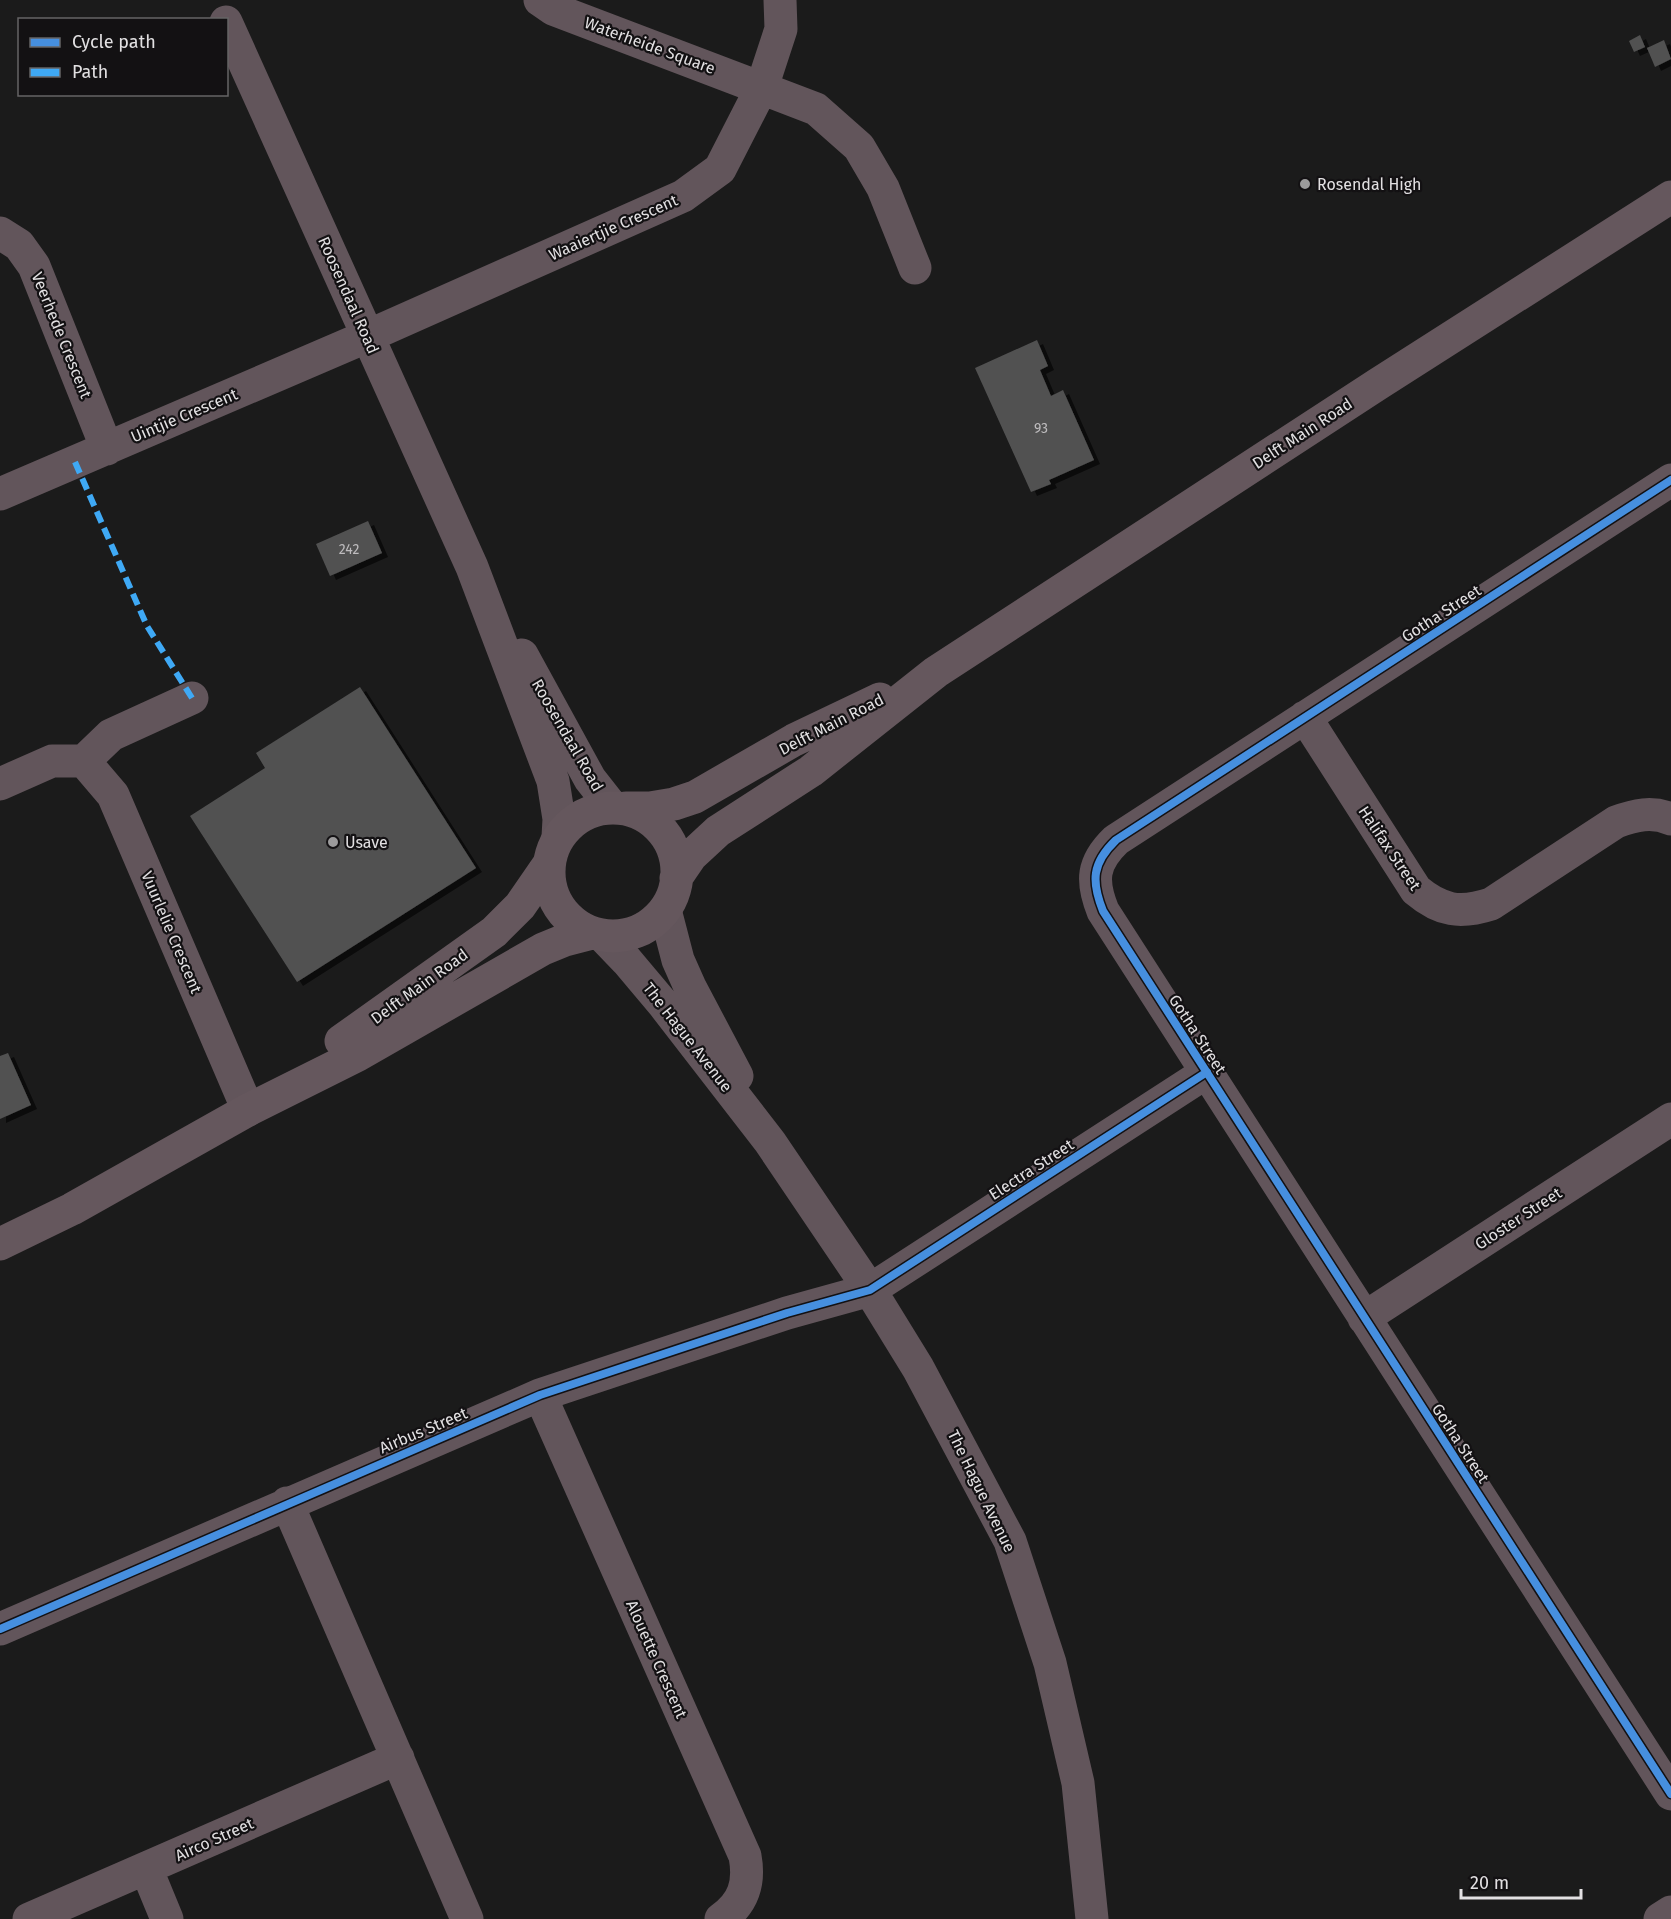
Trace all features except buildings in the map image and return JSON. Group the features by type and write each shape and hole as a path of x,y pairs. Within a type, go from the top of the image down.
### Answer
{"street":[{"name":"Roosendaal Road","path":"216,0 225,18"},
{"name":"Waterheide Square","path":"540,0 553,9 816,109 859,147 883,188 915,268"},
{"name":"Waaiertjie Crescent","path":"368,336 682,196 720,169 762,87 781,29 780,0"},
{"name":"Roosendaal Road","path":"228,25 472,567 553,781 559,819 554,850"},
{"name":"Delft Main Road","path":"676,878 691,856 718,831 811,771 936,672 1378,384 1671,197"},
{"name":"Veerhede Crescent","path":"0,233 19,245 34,266 107,449"},
{"name":"Uintjie Crescent","path":"0,494 368,336"},
{"name":"Gotha Street","path":"1671,480 1116,840 1098,862 1095,876 1096,895 1103,911 1671,1794"},
{"name":"Roosendaal Road","path":"472,567 590,779 619,808"},
{"name":"Delft Main Road","path":"619,808 666,805 694,797 714,788 794,740 936,672"},
{"path":"0,784 52,761 84,761 111,735 192,698"},
{"name":"Halifax Street","path":"1305,717 1416,890 1427,899 1453,910 1473,909 1491,904 1616,822 1632,816 1648,814 1671,819"},
{"name":"Vuurlelie Crescent","path":"84,761 113,795 262,1103"},
{"path":"619,808 645,816 661,830 672,848 677,869 675,891 665,910 638,931 620,936 597,934 567,917 555,901 550,883 554,850 568,825 581,815 597,809 619,808"},
{"name":"Delft Main Road","path":"262,1103 312,1062 494,932 520,906 554,850"},
{"name":"The Hague Avenue","path":"665,910 678,960 690,987 770,1142"},
{"name":"Delft Main Road","path":"0,1244 123,1181 262,1103 358,1055 543,949 565,940 597,934"},
{"name":"The Hague Avenue","path":"597,934 627,961 664,1005 770,1142 870,1290 923,1377 1010,1541 1050,1663 1078,1783 1092,1919"},
{"name":"Electra Street","path":"870,1290 1207,1072"},
{"name":"Gloster Street","path":"1364,1317 1671,1119"},
{"name":"Airbus Street","path":"0,1629 540,1395 787,1313 870,1290"},
{"name":"Alouette Crescent","path":"540,1395 745,1856 747,1882 743,1894 734,1908 721,1919"},
{"path":"287,1503 467,1919"},
{"name":"Airco Street","path":"29,1919 398,1758"},
{"path":"146,1868 167,1919"},
{"path":"1660,1919 1671,1912"}],"marked path":[{"path":"75,462 147,626 192,698"}],"cycle path":[{"path":"1671,480 1116,840 1102,857 1096,873 1097,890 1103,911 1671,1794"},
{"path":"0,1629 540,1395 787,1313 870,1290 1207,1072"}],"place":[{"name":"Rosendal High","path":"1305,184"},
{"name":"Usave","path":"333,842"}]}
